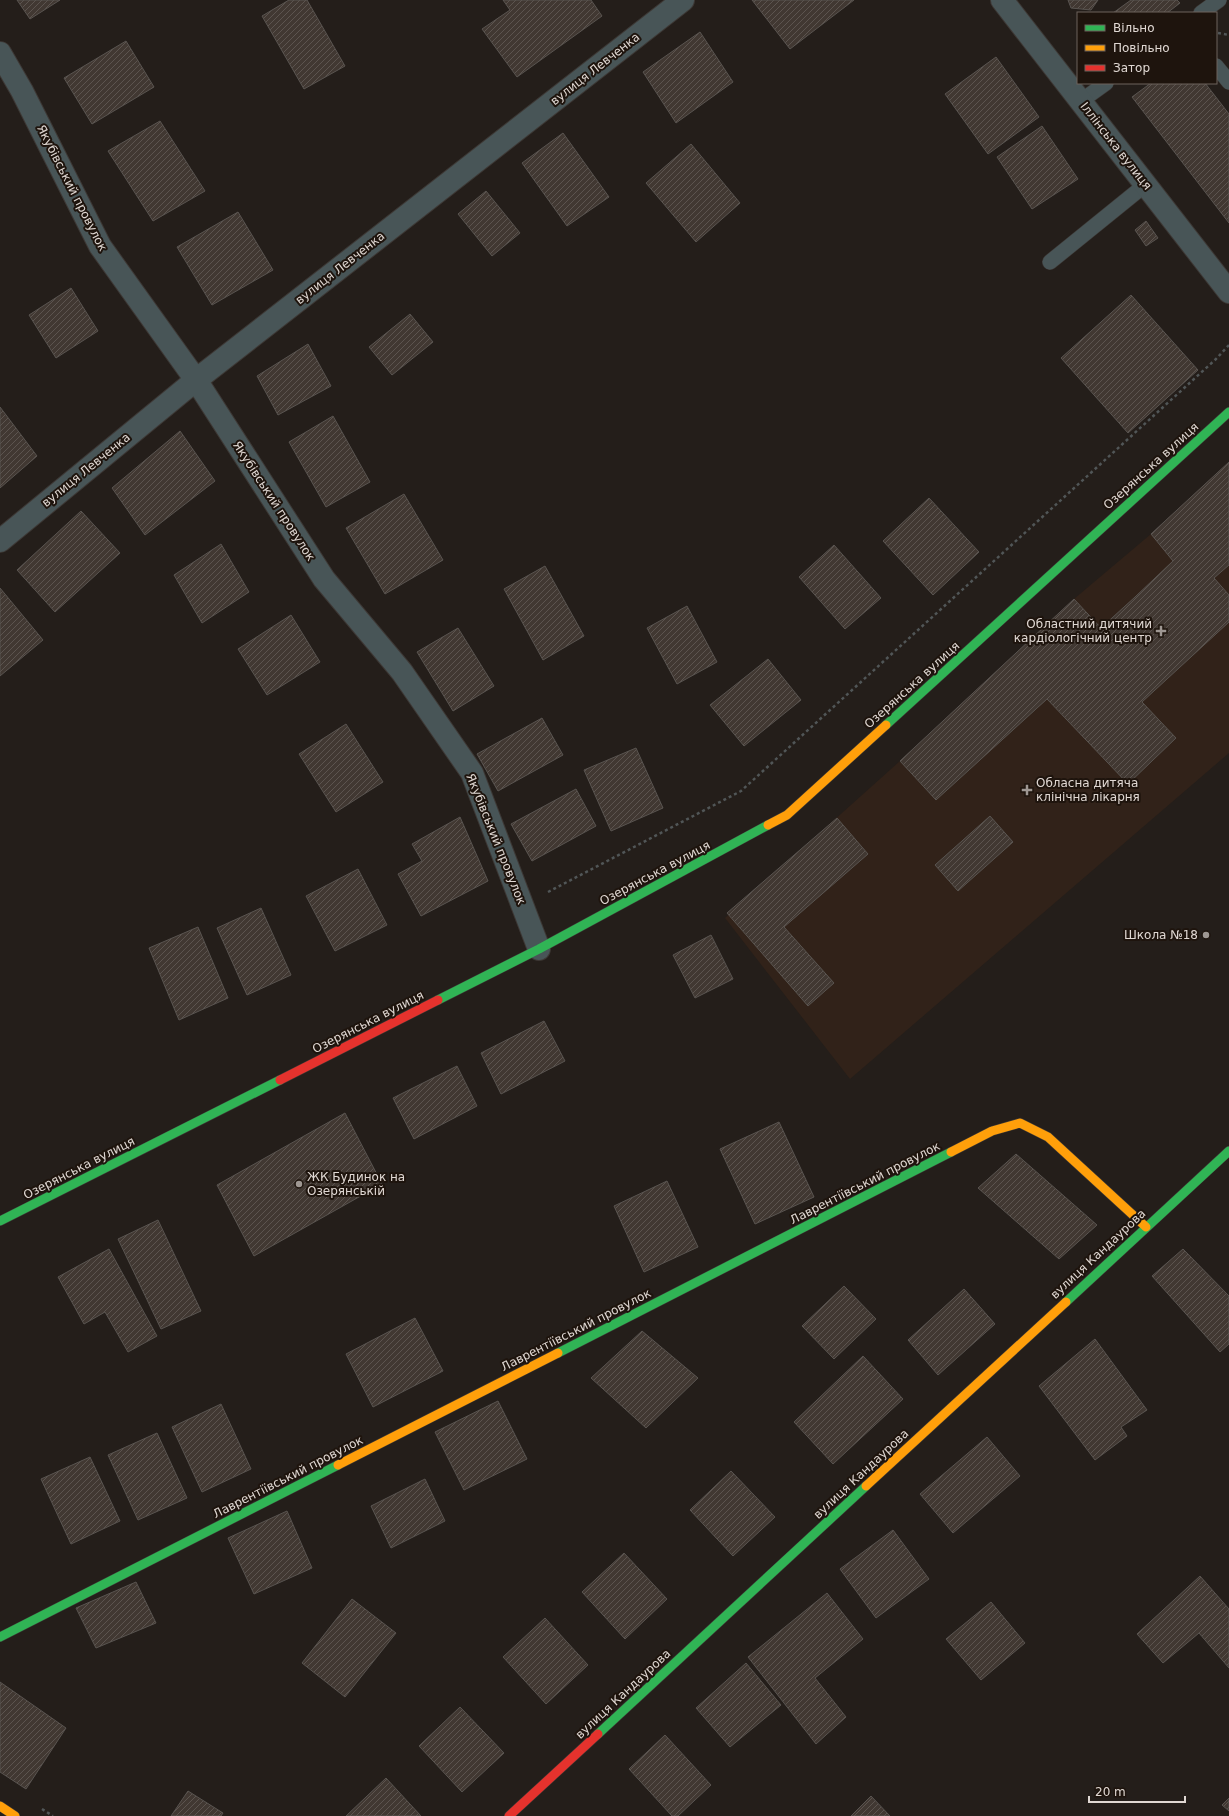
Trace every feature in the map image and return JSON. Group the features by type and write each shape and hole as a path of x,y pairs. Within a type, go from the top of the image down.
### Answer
{"street":[{"name":"вулиця Левченка","path":"0,541 196,380 683,0"},
{"name":"Іллінська вулиця","path":"1002,0 1229,292"},
{"name":"Якубівський провулок","path":"0,53 22,91 100,246 196,380 324,579 402,672 472,773 539,949"},
{"name":"Озерянська вулиця","path":"0,1221 539,949 787,815 1229,412"},
{"name":"Лаврентіївський провулок","path":"0,1637 992,1131 1020,1123 1048,1137 1146,1227"},
{"name":"вулиця Кандаурова","path":"509,1816 1229,1151"},
{"path":"0,1806 16,1816"}],"lane":[{"path":"1202,12 1219,0"},
{"path":"1217,67 1229,82"},
{"path":"1081,101 1105,84"},
{"path":"1050,262 1145,184"}],"path":[{"path":"1217,32 1229,35"},
{"path":"523,905 740,791 1229,345"}],"shaded area":[{"name":"Обласна дитяча клінічна лікарня","path":"1229,462 1229,753 850,1079 725,918 900,761 1074,599 1151,534"}],"building":[{"path":"17,0 60,0 30,19"},
{"path":"289,0 307,0 345,66 304,89 262,16"},
{"path":"503,0 591,0 602,16 517,77 482,29 510,10"},
{"path":"752,0 854,0 790,49"},
{"path":"1068,0 1098,0 1091,10 1071,8"},
{"path":"1131,0 1177,0 1180,3 1168,12 1114,12"},
{"path":"700,32 733,82 676,123 643,72"},
{"path":"126,41 154,87 92,124 64,78"},
{"path":"996,57 1039,117 988,154 945,94"},
{"path":"1150,84 1206,84 1229,114 1229,223 1132,97"},
{"path":"160,121 205,191 153,221 108,151"},
{"path":"1042,126 1078,179 1032,209 997,157"},
{"path":"563,133 609,197 567,226 522,163"},
{"path":"691,144 740,203 696,242 646,183"},
{"path":"486,191 520,233 492,256 458,214"},
{"path":"238,212 273,270 212,305 177,247"},
{"path":"1146,221 1158,238 1146,246 1135,230"},
{"path":"71,288 98,331 56,358 29,315"},
{"path":"1131,295 1198,370 1128,433 1061,358"},
{"path":"410,314 433,342 392,375 369,347"},
{"path":"308,344 331,386 278,415 257,376"},
{"path":"0,407 37,456 0,488"},
{"path":"333,416 370,482 326,507 289,442"},
{"path":"180,431 215,481 145,535 112,488"},
{"path":"1229,462 1229,565 1214,578 1229,595 1229,622 1142,702 1176,738 1128,784 1047,699 936,800 900,761 1074,599 1101,628 1173,561 1151,534"},
{"path":"404,494 443,560 385,594 346,528"},
{"path":"929,498 979,552 933,595 883,541"},
{"path":"81,511 120,553 55,612 17,570"},
{"path":"221,544 249,592 202,623 174,575"},
{"path":"834,545 881,598 845,629 799,577"},
{"path":"545,566 584,636 543,660 504,589"},
{"path":"0,588 43,640 0,676"},
{"path":"687,606 717,662 677,684 647,628"},
{"path":"291,615 320,662 267,695 238,649"},
{"path":"458,628 494,686 453,711 417,652"},
{"path":"768,659 801,700 744,746 710,705"},
{"path":"542,718 563,755 498,791 477,754"},
{"path":"346,724 383,782 336,812 299,754"},
{"path":"636,748 663,808 611,831 584,770"},
{"path":"576,789 596,826 532,861 511,824"},
{"path":"990,816 1013,842 958,891 935,865"},
{"path":"460,817 488,881 421,916 398,874 422,861 412,844"},
{"path":"837,818 868,854 784,927 834,983 808,1006 727,913"},
{"path":"358,869 387,925 335,951 306,896"},
{"path":"261,908 291,975 247,995 217,928"},
{"path":"198,927 228,998 179,1020 149,948"},
{"path":"711,935 733,979 695,998 673,955"},
{"path":"544,1021 565,1061 501,1094 481,1053"},
{"path":"457,1066 477,1106 414,1139 393,1098"},
{"name":"ЖК Будинок на Озерянській","path":"345,1113 382,1184 254,1256 217,1185"},
{"path":"779,1122 814,1197 755,1224 720,1149"},
{"path":"1016,1154 1097,1225 1059,1259 978,1188"},
{"path":"667,1181 698,1247 644,1272 614,1206"},
{"path":"158,1220 201,1311 161,1329 118,1239"},
{"path":"109,1249 157,1336 128,1352 105,1312 84,1324 58,1277"},
{"path":"1183,1249 1229,1296 1229,1344 1220,1352 1152,1276"},
{"path":"844,1286 876,1319 834,1359 802,1326"},
{"path":"964,1289 995,1324 938,1375 908,1340"},
{"path":"415,1318 443,1371 373,1407 346,1354"},
{"path":"642,1331 698,1378 646,1428 591,1378"},
{"path":"1095,1339 1147,1410 1121,1427 1127,1436 1095,1460 1039,1386"},
{"path":"863,1356 903,1399 833,1464 794,1422"},
{"path":"498,1401 527,1459 464,1490 435,1432"},
{"path":"221,1404 251,1469 202,1492 172,1427"},
{"path":"157,1433 187,1498 138,1520 108,1455"},
{"path":"987,1437 1020,1476 953,1533 920,1494"},
{"path":"90,1457 120,1521 71,1544 41,1479"},
{"path":"731,1471 775,1517 733,1556 690,1510"},
{"path":"425,1479 445,1521 391,1548 371,1506"},
{"path":"287,1511 312,1568 254,1594 228,1538"},
{"path":"893,1530 929,1579 876,1618 840,1569"},
{"path":"624,1553 667,1599 625,1639 582,1592"},
{"path":"1200,1576 1229,1609 1229,1668 1199,1633 1163,1663 1137,1634"},
{"path":"136,1582 156,1623 96,1648 76,1608"},
{"path":"827,1593 863,1639 815,1678 846,1717 816,1744 748,1657"},
{"path":"352,1599 396,1633 345,1697 302,1663"},
{"path":"991,1602 1025,1643 981,1680 946,1639"},
{"path":"545,1618 588,1665 546,1704 503,1657"},
{"path":"746,1663 781,1705 730,1747 696,1708"},
{"path":"0,1682 66,1728 26,1789 0,1772"},
{"path":"460,1707 504,1753 462,1792 419,1746"},
{"path":"665,1735 711,1785 678,1816 672,1816 629,1769"},
{"path":"386,1778 421,1816 346,1816"},
{"path":"188,1791 223,1813 221,1816 171,1816"},
{"path":"871,1796 890,1816 851,1816"},
{"path":"1229,1798 1229,1811 1222,1805"}],"traffic: fast":[{"path":"886,725 1229,412"},
{"path":"438,1000 539,949 768,825"},
{"path":"0,1221 280,1080"},
{"path":"1066,1302 1229,1151"},
{"path":"558,1353 951,1152"},
{"path":"0,1637 338,1465"},
{"path":"598,1734 866,1486"}],"traffic: slow":[{"path":"768,825 787,815 886,725"},
{"path":"951,1152 992,1131 1020,1123 1048,1137 1146,1227"},
{"path":"866,1486 1066,1302"},
{"path":"338,1465 558,1353"},
{"path":"0,1806 15,1816"}],"traffic: jam":[{"path":"280,1080 438,1000"},
{"path":"509,1816 598,1734"}],"place":[{"name":"Областний дитячий кардіологічний центр","path":"1161,631"},
{"name":"Обласна дитяча клінічна лікарня","path":"1027,790"},
{"name":"Школа №18","path":"1206,935"},
{"name":"ЖК Будинок на Озерянській","path":"299,1184"}]}
